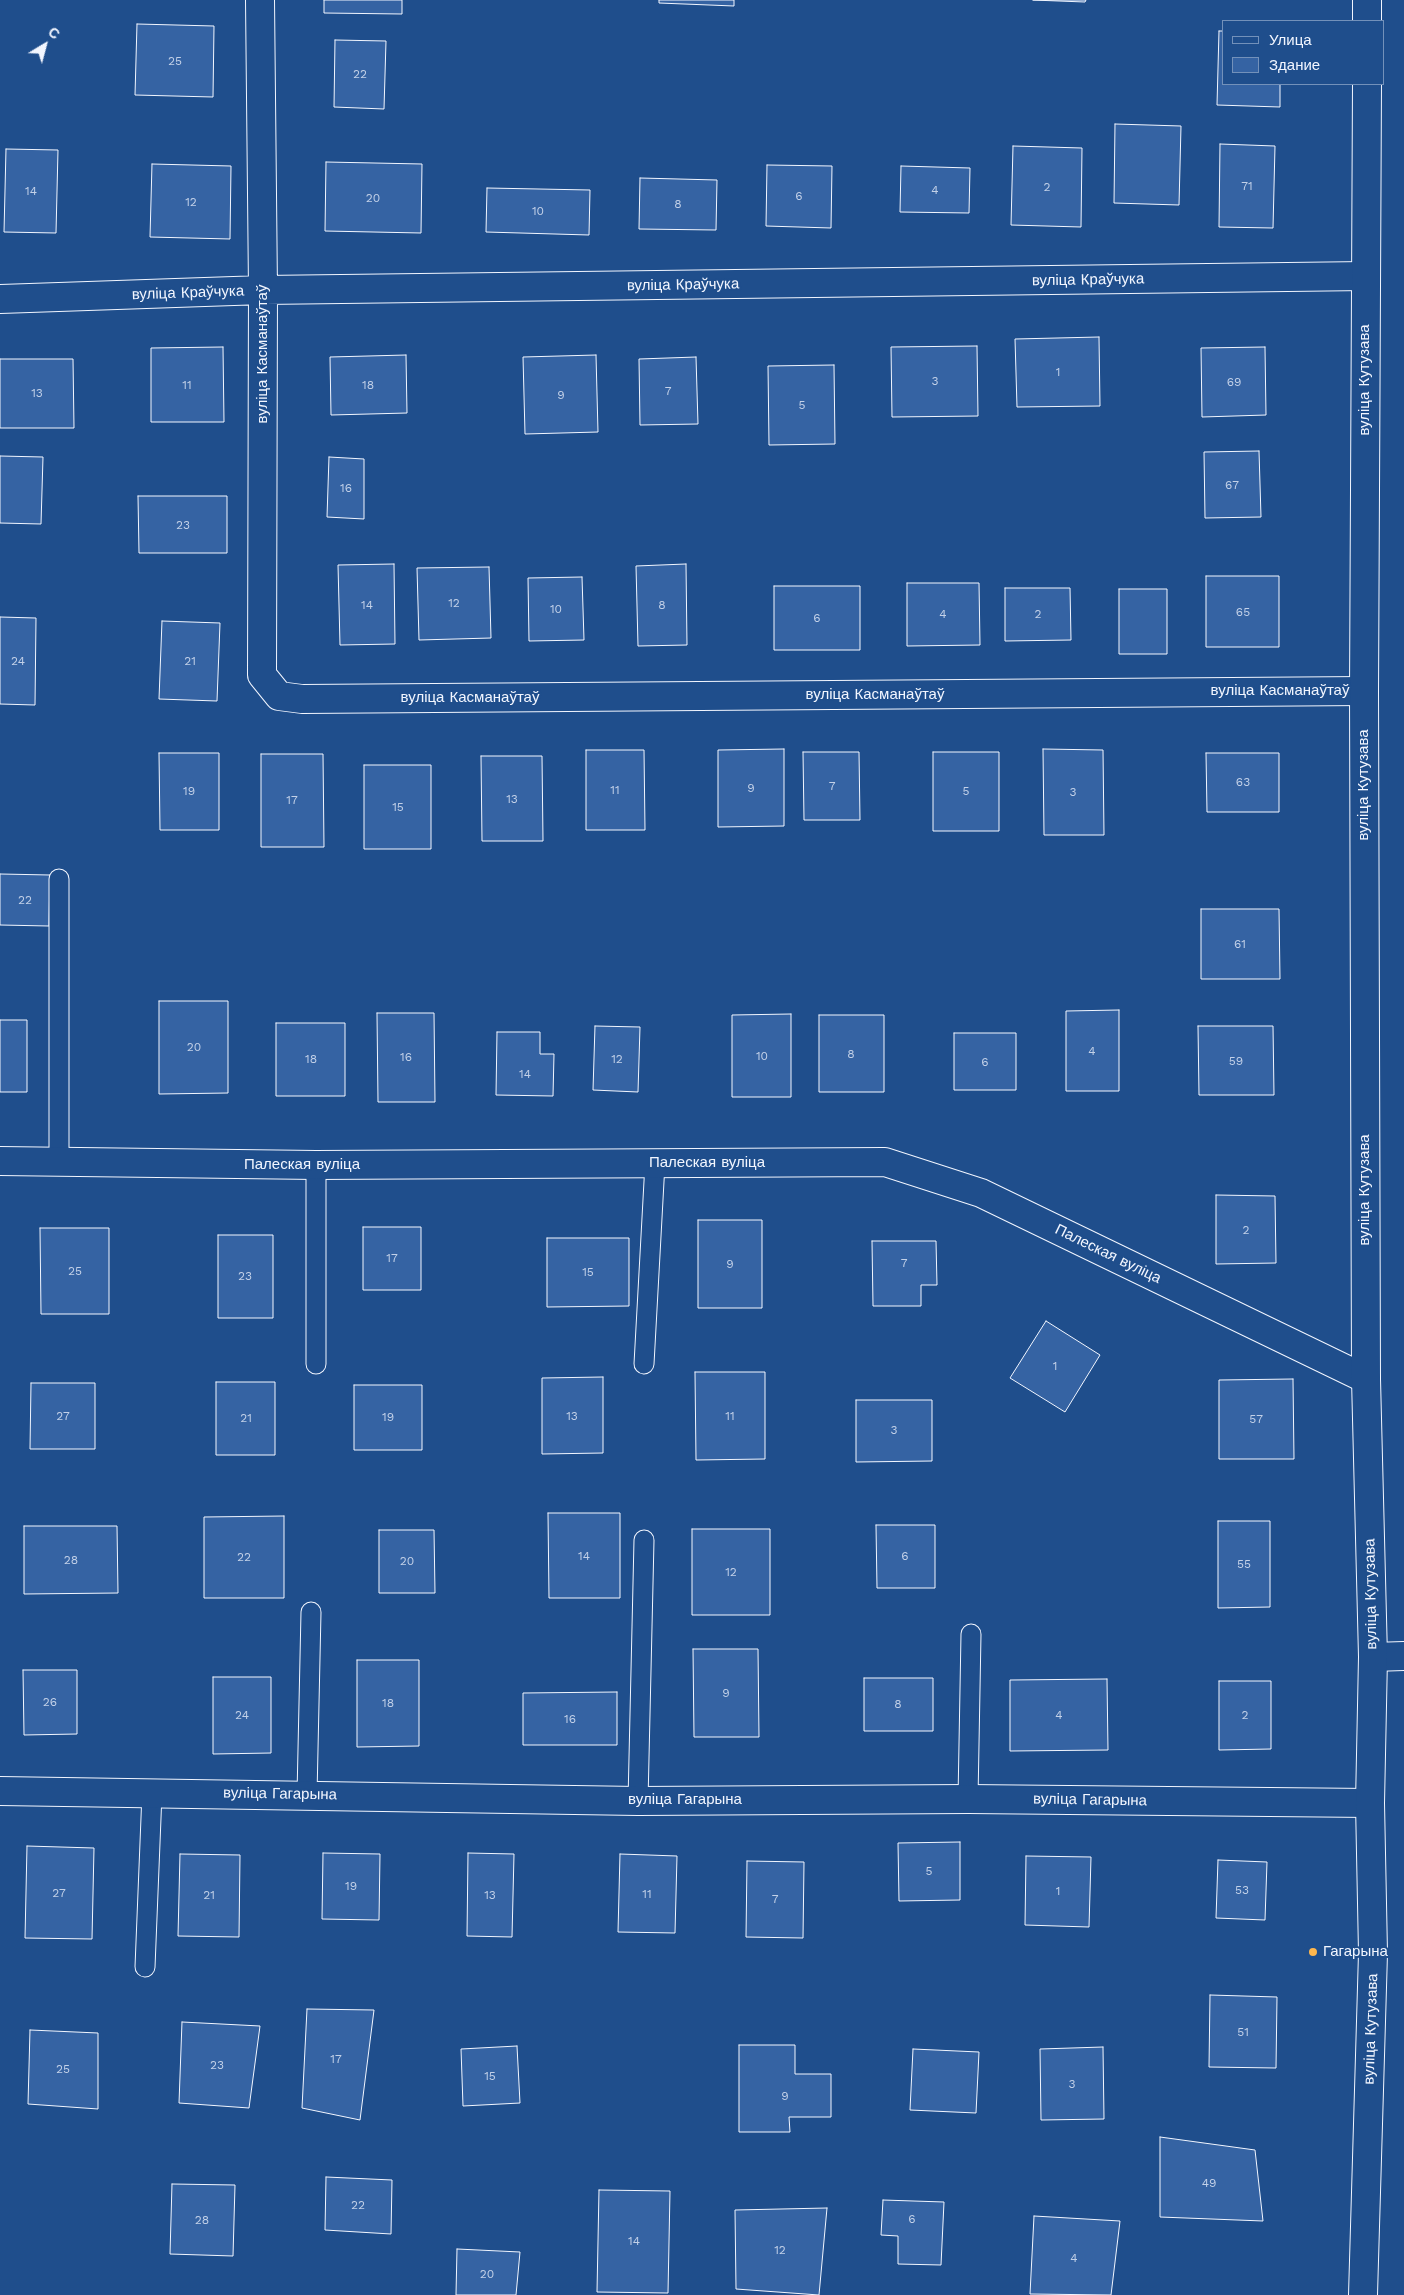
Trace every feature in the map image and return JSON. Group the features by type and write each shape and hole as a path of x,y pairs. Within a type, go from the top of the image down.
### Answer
{"street":[{"name":"вуліца Касманаўтаў","path":"260,0 263,290 262,675 279,696 312,699 1364,691"},
{"path":"1367,0 1367,20"},
{"name":"вуліца Кутузава","path":"1363,2295 1373,1953 1370,1803 1373,1657 1366,1379 1364,691 1366,85"},
{"name":"вуліца Краўчука","path":"0,300 263,290 1366,276"},
{"name":"Палеская вуліца","path":"0,1161 316,1165 885,1162 981,1193 1366,1379"},
{"path":"1373,1657 1404,1656"},
{"name":"вуліца Гагарына","path":"0,1791 638,1801 968,1799 1370,1803"}],"lane":[{"path":"58,1163 60,878"},
{"path":"644,1364 654,1164"},
{"path":"316,1165 316,1364"},
{"path":"638,1801 644,1540"},
{"path":"307,1795 311,1612"},
{"path":"968,1799 971,1634"},
{"path":"145,1967 152,1793"}],"building":[{"path":"324,0 402,0 402,14 324,13"},
{"path":"659,0 734,0 734,6 659,3"},
{"path":"1033,0 1086,0 1085,2"},
{"path":"137,24 214,26 213,97 135,95"},
{"path":"1219,31 1222,31 1222,85 1280,85 1280,107 1217,105"},
{"path":"335,40 386,41 384,109 334,107"},
{"path":"1115,124 1181,126 1179,205 1114,203"},
{"path":"1220,144 1275,146 1273,228 1219,227"},
{"path":"1013,146 1082,148 1081,227 1011,225"},
{"path":"6,149 58,150 56,233 4,232"},
{"path":"326,162 422,164 421,233 325,231"},
{"path":"152,164 231,166 230,239 150,237"},
{"path":"767,165 832,166 831,228 766,226"},
{"path":"901,166 970,168 969,213 900,212"},
{"path":"640,178 717,180 716,230 639,229"},
{"path":"487,188 590,190 589,235 486,232"},
{"path":"1099,337 1100,406 1017,407 1015,339"},
{"path":"977,346 978,416 892,417 891,347"},
{"path":"223,347 224,422 151,422 151,348"},
{"path":"1265,347 1266,415 1202,417 1201,348"},
{"path":"406,355 407,413 331,415 330,357"},
{"path":"596,355 598,432 525,434 523,357"},
{"path":"696,357 698,424 640,425 639,359"},
{"path":"0,359 73,359 74,428 0,428"},
{"path":"834,365 835,444 769,445 768,366"},
{"path":"1259,451 1261,517 1205,518 1204,452"},
{"path":"0,456 43,457 41,524 0,523"},
{"path":"329,457 364,459 364,519 327,517"},
{"path":"138,496 227,496 227,553 139,553"},
{"path":"394,564 395,644 340,645 338,565"},
{"path":"686,564 687,645 638,646 636,566"},
{"path":"489,567 491,638 419,640 417,568"},
{"path":"1206,576 1279,576 1279,647 1206,647"},
{"path":"582,577 584,640 529,641 528,578"},
{"path":"907,583 979,583 980,645 907,646"},
{"path":"774,586 860,586 860,650 774,650"},
{"path":"1005,588 1070,588 1071,640 1005,641"},
{"path":"1119,589 1167,589 1167,654 1119,654"},
{"path":"0,617 36,618 35,705 0,704"},
{"path":"162,621 220,623 217,701 159,699"},
{"path":"784,749 784,826 718,827 718,750"},
{"path":"1043,749 1103,750 1104,835 1044,835"},
{"path":"586,750 644,750 645,830 586,830"},
{"path":"803,752 859,752 860,820 804,820"},
{"path":"933,752 999,752 999,831 933,831"},
{"path":"159,753 219,753 219,830 160,830"},
{"path":"1206,753 1279,753 1279,812 1207,812"},
{"path":"261,754 323,754 324,847 261,847"},
{"path":"481,756 542,756 543,841 482,841"},
{"path":"364,765 431,765 431,849 364,849"},
{"path":"0,874 50,875 49,926 0,925"},
{"path":"1201,909 1279,909 1280,979 1201,979"},
{"path":"159,1001 228,1001 228,1093 159,1094"},
{"path":"1119,1010 1119,1091 1066,1091 1066,1011"},
{"path":"377,1013 434,1013 435,1102 378,1102"},
{"path":"791,1014 791,1097 732,1097 732,1015"},
{"path":"819,1015 884,1015 884,1092 819,1092"},
{"path":"0,1020 27,1020 27,1092 0,1092"},
{"path":"276,1023 345,1023 345,1096 276,1096"},
{"path":"595,1026 640,1027 638,1092 593,1090"},
{"path":"1198,1026 1273,1026 1274,1095 1199,1095"},
{"path":"497,1032 540,1032 540,1054 554,1054 553,1096 496,1095"},
{"path":"954,1033 1016,1033 1016,1090 954,1090"},
{"path":"1216,1195 1275,1196 1276,1263 1216,1264"},
{"path":"698,1220 762,1220 762,1308 698,1308"},
{"path":"363,1227 421,1227 421,1290 363,1290"},
{"path":"40,1228 109,1228 109,1314 41,1314"},
{"path":"218,1235 273,1235 273,1318 218,1318"},
{"path":"547,1238 629,1238 629,1306 547,1307"},
{"path":"872,1241 936,1241 937,1285 921,1285 921,1306 873,1306"},
{"path":"1046,1321 1100,1355 1065,1412 1010,1378"},
{"path":"695,1372 765,1372 765,1459 696,1460"},
{"path":"603,1377 603,1453 542,1454 542,1378"},
{"path":"1293,1379 1294,1459 1219,1459 1219,1380"},
{"path":"216,1382 275,1382 275,1455 216,1455"},
{"path":"31,1383 95,1383 95,1449 30,1449"},
{"path":"354,1385 422,1385 422,1450 354,1450"},
{"path":"856,1400 932,1400 932,1461 856,1462"},
{"path":"548,1513 620,1513 620,1598 549,1598"},
{"path":"284,1516 284,1598 204,1598 204,1517"},
{"path":"1218,1521 1270,1521 1270,1607 1218,1608"},
{"path":"876,1525 935,1525 935,1588 877,1588"},
{"path":"24,1526 117,1526 118,1593 24,1594"},
{"path":"692,1529 770,1529 770,1615 692,1615"},
{"path":"379,1530 434,1530 435,1593 379,1593"},
{"path":"693,1649 758,1649 759,1737 694,1737"},
{"path":"357,1660 419,1660 419,1746 357,1747"},
{"path":"23,1670 77,1670 77,1734 24,1735"},
{"path":"213,1677 271,1677 271,1753 213,1754"},
{"path":"864,1678 933,1678 933,1731 864,1731"},
{"path":"1107,1679 1108,1750 1010,1751 1010,1680"},
{"path":"1219,1681 1271,1681 1271,1749 1219,1750"},
{"path":"617,1692 617,1745 523,1745 523,1693"},
{"path":"960,1842 960,1900 899,1901 898,1843"},
{"path":"27,1846 94,1848 92,1939 25,1938"},
{"path":"323,1853 380,1854 379,1920 322,1919"},
{"path":"468,1853 514,1854 512,1937 467,1936"},
{"path":"180,1854 240,1855 239,1937 178,1936"},
{"path":"620,1854 677,1856 675,1933 618,1932"},
{"path":"1026,1856 1091,1857 1089,1927 1025,1925"},
{"path":"1218,1860 1267,1862 1265,1920 1216,1918"},
{"path":"747,1861 804,1862 803,1938 746,1937"},
{"path":"1210,1995 1277,1997 1276,2068 1209,2067"},
{"path":"307,2009 374,2010 360,2120 302,2108"},
{"path":"182,2022 260,2026 249,2108 179,2103"},
{"path":"30,2030 98,2033 98,2109 28,2104"},
{"path":"739,2045 795,2045 795,2074 831,2074 831,2117 789,2117 790,2132 739,2132"},
{"path":"517,2046 520,2103 463,2106 461,2049"},
{"path":"1103,2047 1104,2119 1041,2120 1040,2049"},
{"path":"913,2049 979,2052 976,2113 910,2110"},
{"path":"1160,2137 1255,2150 1263,2221 1160,2217"},
{"path":"326,2177 392,2180 391,2234 325,2230"},
{"path":"172,2184 235,2185 233,2256 170,2254"},
{"path":"599,2190 670,2191 668,2293 597,2292"},
{"path":"883,2200 944,2202 941,2265 898,2264 898,2236 881,2235"},
{"path":"827,2208 819,2295 736,2289 735,2210"},
{"path":"1034,2216 1120,2221 1111,2295 1030,2294"},
{"path":"457,2249 520,2252 516,2295 456,2295"}],"place":[{"name":"Гагарына","path":"1313,1952"}]}
